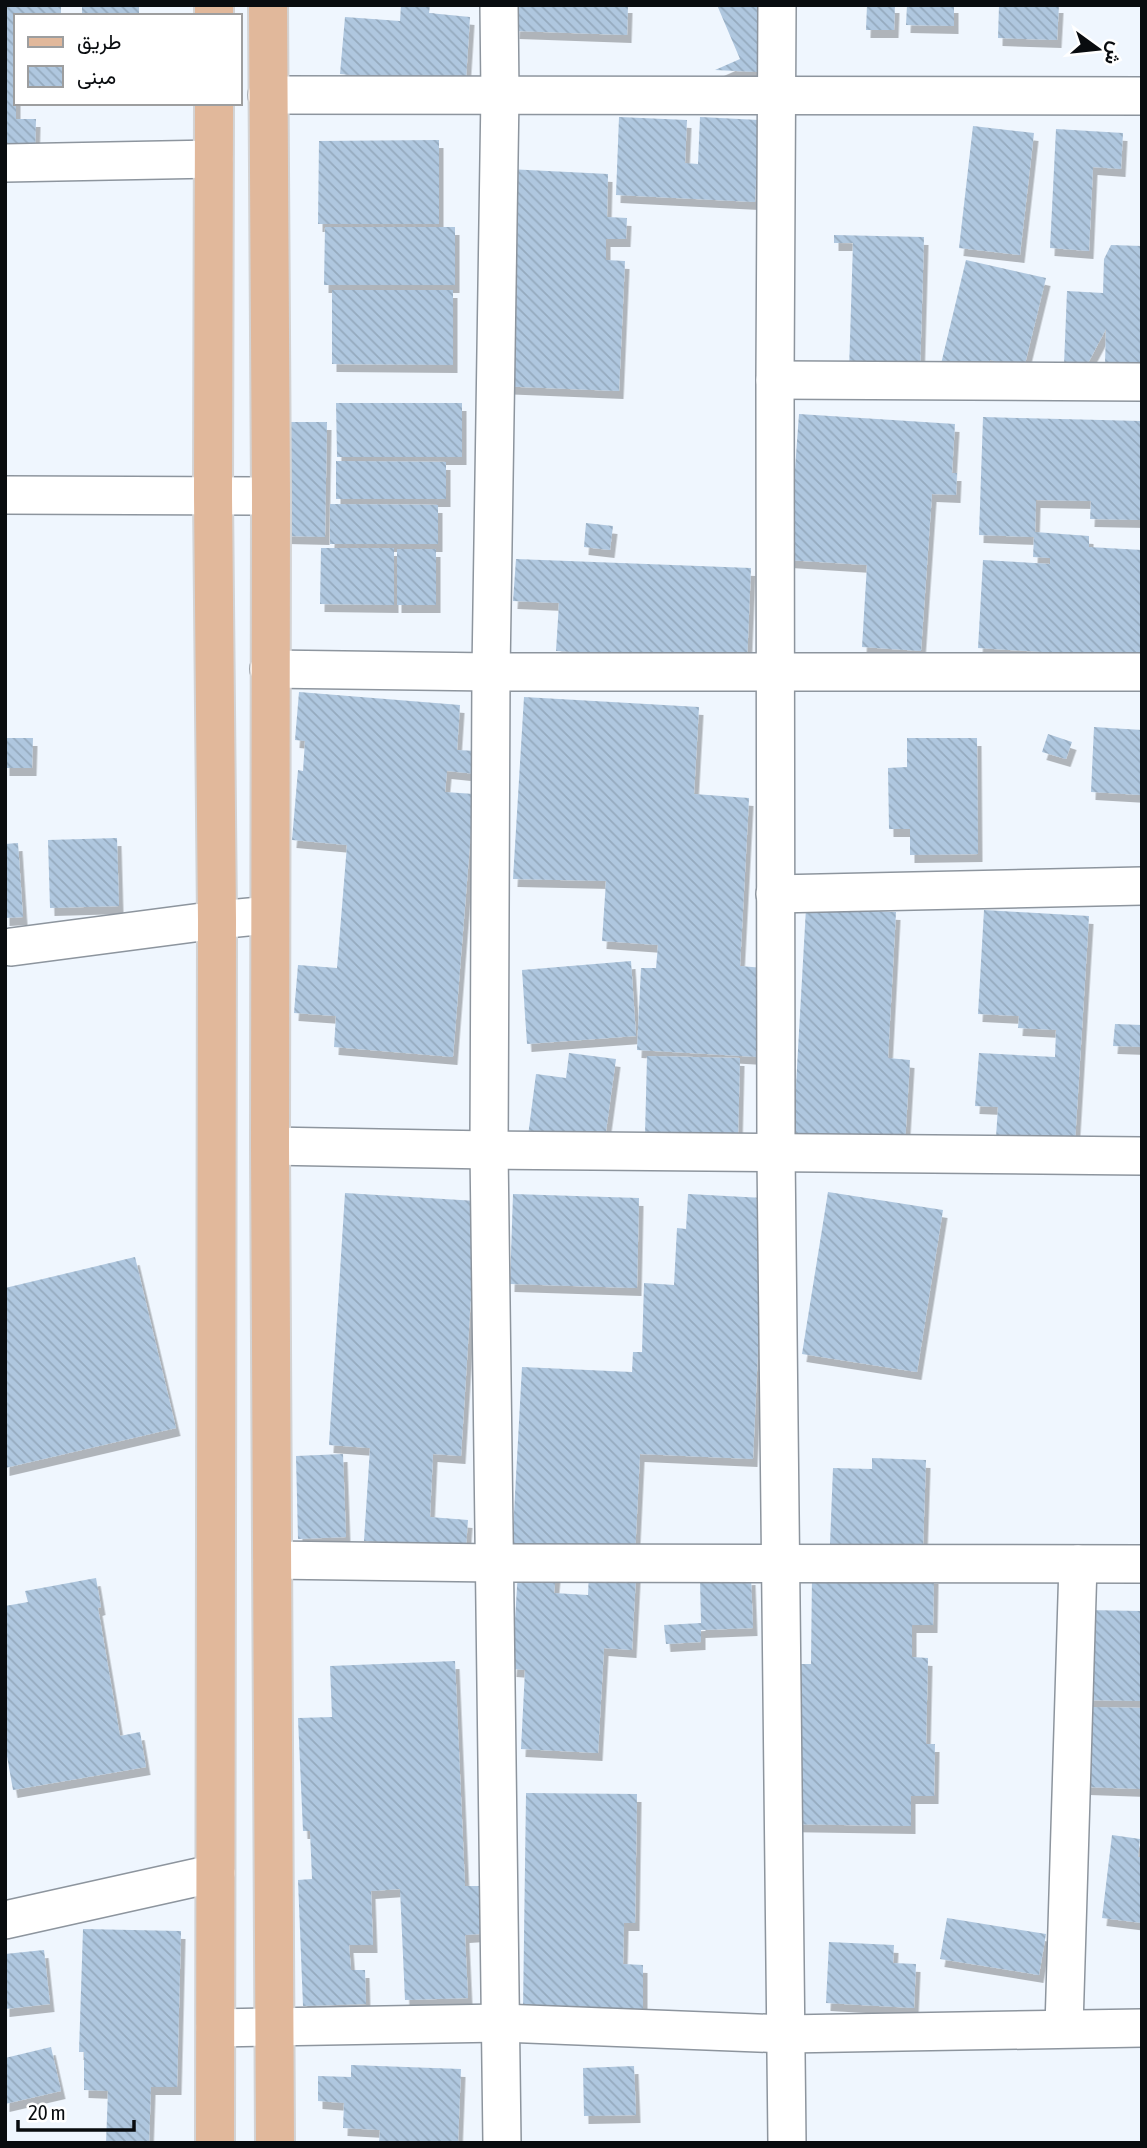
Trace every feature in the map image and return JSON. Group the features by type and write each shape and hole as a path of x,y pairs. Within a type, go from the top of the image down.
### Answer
{"main road":[{"path":"268,5 275,2143"},
{"path":"214,105 215,2143"}],"street":[{"path":"499,5 491,672 489,1150 502,2143"},
{"path":"777,5 776,1153 787,2143"},
{"path":"267,95 1142,96"},
{"path":"5,163 214,159"},
{"path":"775,380 1142,383"},
{"path":"5,495 271,496"},
{"path":"269,669 491,672 1142,672"},
{"path":"775,894 1142,886"},
{"path":"7,948 269,915"},
{"path":"270,1146 1142,1156"},
{"path":"272,1560 1142,1564"},
{"path":"1064,2027 1079,1564"},
{"path":"5,1920 216,1873"},
{"path":"215,2028 501,2023 786,2034 1064,2027 1142,2028"}],"building":[{"path":"5,5 61,6 61,14 14,14 16,119 36,119 35,153 5,153"},
{"path":"82,5 139,5 139,14 82,14"},
{"path":"401,5 430,5 429,13 470,17 466,79 418,75 418,81 340,74 345,17 400,21"},
{"path":"516,5 628,5 627,35 515,31"},
{"path":"717,5 760,5 757,72 715,70 740,59"},
{"path":"867,5 895,5 894,30 866,30"},
{"path":"907,5 954,5 954,26 906,25"},
{"path":"999,5 1059,5 1057,40 998,38"},
{"path":"619,117 687,120 685,163 698,164 700,117 759,120 755,202 616,195"},
{"path":"973,126 1034,133 1020,255 959,248"},
{"path":"1056,129 1123,133 1121,169 1093,167 1089,251 1050,248"},
{"path":"439,140 439,224 318,224 319,141"},
{"path":"508,169 608,174 607,217 627,218 626,239 606,239 606,260 625,261 619,391 499,386"},
{"path":"325,227 455,227 455,285 324,285"},
{"path":"834,235 924,237 920,372 849,371 853,243 834,243"},
{"path":"1111,245 1142,246 1142,365 1105,364 1106,329 1087,365 1064,365 1067,291 1103,293 1104,259"},
{"path":"966,260 1046,278 1024,368 990,360 987,375 941,364"},
{"path":"332,290 453,290 453,365 332,364"},
{"path":"336,403 462,403 462,457 337,457"},
{"path":"799,414 955,424 952,473 957,473 956,495 932,494 921,651 862,647 867,565 771,559 775,482 794,483"},
{"path":"983,417 1142,421 1142,520 1090,519 1091,501 1036,500 1035,532 1089,536 1089,547 1142,550 1142,658 978,648 983,560 1050,564 1050,558 1033,557 1034,537 979,535"},
{"path":"286,422 327,422 325,537 284,536"},
{"path":"336,461 446,462 446,499 336,499"},
{"path":"330,504 438,505 438,544 330,544"},
{"path":"586,523 613,526 610,550 584,547"},
{"path":"321,548 394,548 394,605 320,604"},
{"path":"397,549 436,549 436,605 397,605"},
{"path":"516,559 751,568 747,662 556,651 559,603 513,601"},
{"path":"299,692 460,705 457,750 477,751 476,774 447,771 445,792 474,794 453,1057 334,1047 336,1016 294,1013 298,965 337,968 347,845 292,840 298,770 303,771 305,741 295,740"},
{"path":"524,697 699,707 694,794 749,798 740,966 764,968 759,1057 637,1050 641,968 656,968 658,945 602,941 606,881 513,879"},
{"path":"1094,727 1142,730 1142,795 1091,792"},
{"path":"1048,734 1072,742 1066,759 1042,752"},
{"path":"5,738 33,738 32,768 5,768"},
{"path":"907,738 977,738 978,854 910,855 910,829 889,829 888,768 907,767"},
{"path":"117,838 119,906 50,908 48,840"},
{"path":"18,843 23,917 5,918 5,844"},
{"path":"806,908 896,912 888,1058 910,1060 905,1144 793,1138"},
{"path":"984,910 1089,916 1075,1142 996,1137 998,1107 975,1106 979,1053 1055,1057 1056,1030 1018,1028 1019,1016 978,1014"},
{"path":"631,961 636,1036 527,1044 522,970"},
{"path":"1115,1024 1142,1025 1142,1047 1113,1046"},
{"path":"569,1053 616,1059 604,1146 528,1136 536,1074 566,1078"},
{"path":"647,1056 740,1058 738,1137 645,1135"},
{"path":"828,1192 943,1210 917,1372 802,1354"},
{"path":"345,1193 477,1201 461,1456 433,1454 430,1517 468,1520 466,1547 364,1541 370,1448 329,1445"},
{"path":"513,1194 639,1198 637,1288 510,1284"},
{"path":"688,1194 765,1198 753,1459 640,1454 635,1555 512,1550 522,1367 632,1372 633,1352 642,1352 644,1283 674,1285 677,1228 686,1229"},
{"path":"135,1257 176,1428 5,1468 5,1288"},
{"path":"343,1454 346,1537 298,1539 296,1456"},
{"path":"872,1458 926,1460 923,1547 830,1544 833,1468 872,1469"},
{"path":"518,1571 556,1573 554,1593 588,1595 589,1573 636,1575 632,1650 604,1648 598,1753 521,1749 525,1670 512,1669"},
{"path":"812,1574 934,1576 933,1625 912,1625 912,1657 928,1658 926,1744 935,1744 934,1796 911,1796 911,1826 776,1824 778,1664 811,1664"},
{"path":"751,1577 753,1628 701,1630 701,1642 666,1644 664,1625 701,1623 700,1579"},
{"path":"96,1578 101,1607 98,1608 120,1736 140,1732 146,1767 13,1790 5,1745 5,1606 28,1602 25,1591"},
{"path":"1086,1610 1142,1611 1142,1701 1083,1700"},
{"path":"455,1661 465,1886 479,1886 480,1934 465,1935 468,1998 405,2000 400,1889 371,1891 373,1945 349,1945 351,1970 365,1970 366,2004 303,2006 298,1880 312,1879 310,1831 303,1831 298,1718 332,1717 330,1666"},
{"path":"1088,1707 1142,1708 1142,1789 1085,1787"},
{"path":"526,1793 637,1794 635,1923 624,1923 623,1964 643,1965 643,2012 523,2010"},
{"path":"1112,1835 1140,1839 1138,1857 1142,1857 1142,1923 1102,1918"},
{"path":"947,1918 1046,1934 1039,1975 940,1959"},
{"path":"83,1929 181,1931 177,2087 151,2087 149,2143 106,2143 108,2091 84,2090 84,2052 79,2052"},
{"path":"829,1942 894,1945 893,1963 916,1964 914,2008 826,2003"},
{"path":"44,1950 50,2004 5,2009 5,1954"},
{"path":"51,2047 61,2091 5,2104 5,2058"},
{"path":"351,2065 461,2069 458,2143 379,2143 380,2130 343,2128 344,2103 318,2101 318,2076 351,2077"},
{"path":"634,2066 636,2115 584,2116 583,2068"}]}
